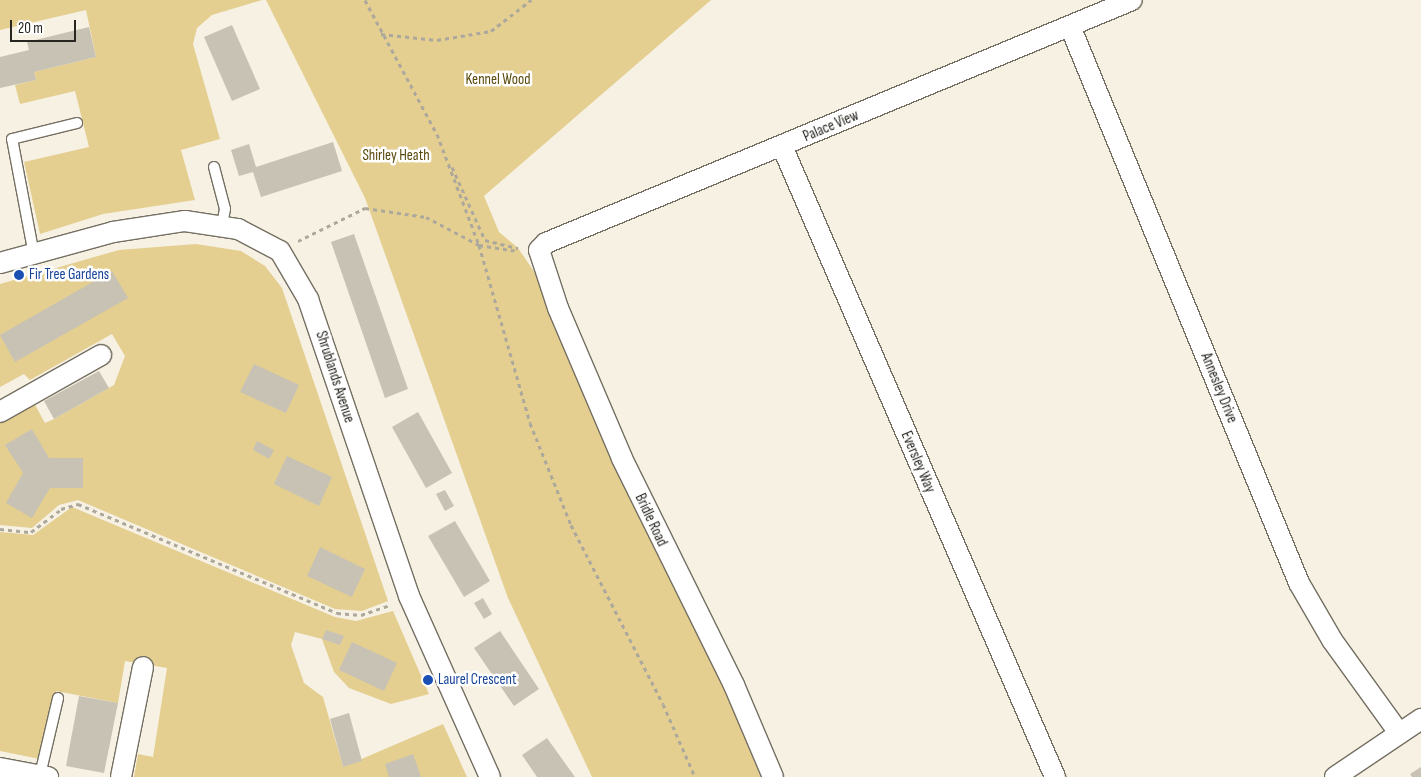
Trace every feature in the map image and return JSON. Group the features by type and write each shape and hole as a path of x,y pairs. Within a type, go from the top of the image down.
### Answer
{"street":[{"name":"Palace View","path":"526,252 1132,0"},
{"name":"Annesley Drive","path":"1070,26 1299,583 1332,640 1398,733"},
{"name":"Eversley Way","path":"782,146 1055,777"},
{"name":"Shrublands Avenue","path":"0,263 147,225 185,222 222,225 254,234 280,251 308,299 409,596 490,777"},
{"name":"Bridle Road","path":"526,252 641,500 734,685 773,777"},
{"path":"0,412 101,355"},
{"path":"121,777 143,667"},
{"path":"1335,777 1421,719"},
{"path":"0,768 44,776"}],"lane":[{"path":"34,255 12,139 77,123"},
{"path":"214,166 225,210 222,225"},
{"path":"44,776 58,698"}],"path":[{"path":"365,0 380,34 437,134 485,240 526,252"},
{"path":"380,34 437,40 491,31 531,0"},
{"path":"437,134 479,245 530,424 571,525 663,704 695,777"},
{"path":"280,251 365,208 426,217 479,245 526,252"},
{"path":"0,529 31,532 61,508 78,504 337,613 361,615 409,596"}],"green space":[{"path":"0,0 262,0 212,15 197,28 193,44 220,139 181,150 195,200 103,214 40,234 24,162 89,147 75,91 20,104 15,85 36,80 34,72 96,57 86,10 0,30"},
{"path":"266,0 711,0 484,196 499,232 518,248 535,273 608,452 726,693 761,777 592,777 508,598 365,198"},
{"path":"196,244 241,251 265,266 282,288 388,601 362,611 335,609 78,500 59,505 32,528 0,525 0,420 34,403 45,423 54,419 114,385 125,356 112,334 30,380 24,374 0,387 0,284 119,250"},
{"path":"72,507 335,617 356,621 393,611 429,694 391,704 349,688 334,672 322,639 295,632 291,645 304,683 323,697 343,767 443,724 467,777 134,777 138,754 153,757 167,668 125,661 118,703 56,691 40,759 0,751 0,532 33,535"}],"building":[{"path":"232,25 260,89 232,101 204,37"},
{"path":"89,27 96,57 34,72 36,80 0,88 0,57 29,50 27,42"},
{"path":"333,142 342,171 261,197 253,172 239,176 231,150 249,144 256,167"},
{"path":"354,234 408,389 385,398 331,242"},
{"path":"112,271 128,298 15,362 0,335"},
{"path":"254,364 299,385 286,413 240,392"},
{"path":"99,371 109,388 54,419 44,401"},
{"path":"418,412 452,473 426,488 392,427"},
{"path":"32,429 49,458 83,458 83,488 50,488 32,518 6,503 23,473 5,445"},
{"path":"257,441 274,450 269,459 253,450"},
{"path":"287,456 332,477 319,506 274,484"},
{"path":"445,490 454,506 445,511 436,494"},
{"path":"455,521 490,581 464,597 428,536"},
{"path":"320,547 365,569 352,597 307,576"},
{"path":"483,598 492,614 484,619 474,603"},
{"path":"326,630 344,636 340,645 322,639"},
{"path":"500,631 539,689 514,706 474,648"},
{"path":"352,642 397,663 384,691 339,670"},
{"path":"79,696 118,703 104,773 66,766"},
{"path":"349,713 362,761 343,767 330,719"},
{"path":"547,738 575,777 537,777 522,755"},
{"path":"413,754 421,777 389,777 385,764"},
{"path":"1421,767 1421,777 1412,777 1410,774"}],"place":[{"name":"Fir Tree Gardens","path":"19,275"},
{"name":"Laurel Crescent","path":"428,680"}],"park label":[{"name":"Kennel Wood","path":"498,80"},
{"name":"Shirley Heath","path":"396,156"}]}
